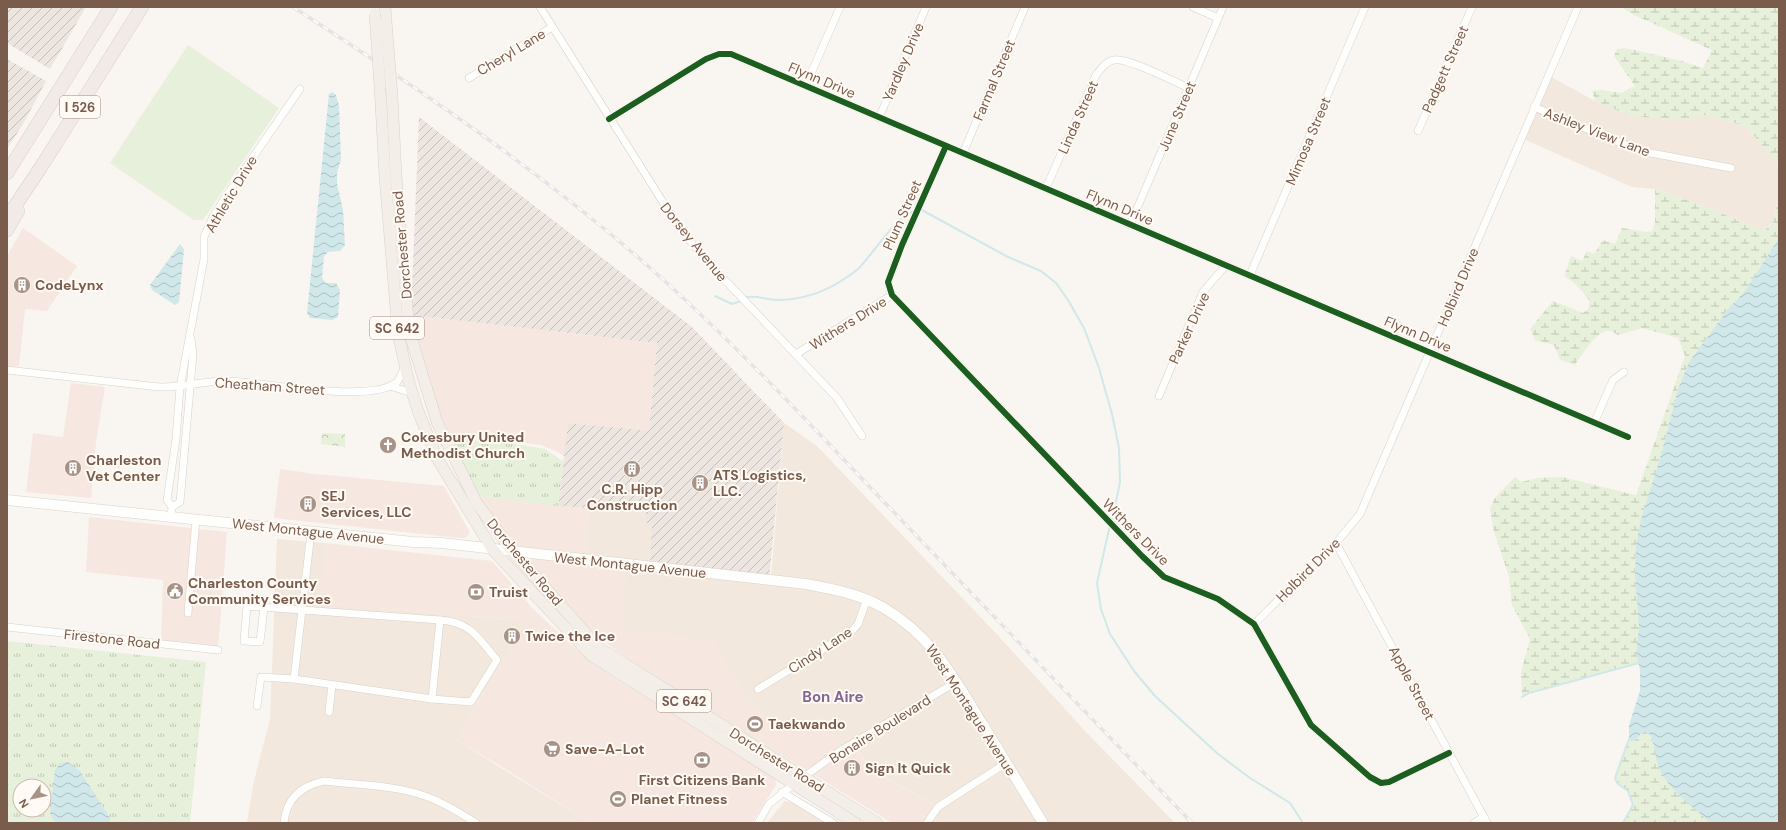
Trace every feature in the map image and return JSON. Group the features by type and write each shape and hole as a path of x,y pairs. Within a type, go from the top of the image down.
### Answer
{"highway":[{"name":"I 526","path":"7,173 112,7"},
{"name":"I 526","path":"7,218 142,7"},
{"path":"118,46 150,7"},
{"path":"7,166 38,123"},
{"path":"7,230 41,167"}],"main road":[{"name":"Dorchester Road","path":"385,7 392,96 396,176 409,331 432,409 444,438 476,502 513,552 598,646 878,823"},
{"name":"Dorchester Road","path":"375,11 385,177 398,333 412,393 437,458 492,549 591,655 855,823"}],"street":[{"name":"Dorsey Avenue","path":"540,7 609,119 678,226 704,258 837,398 862,436"},
{"path":"806,85 840,7"},
{"name":"Yardley Drive","path":"879,118 926,7"},
{"name":"Farmal Street","path":"963,153 1025,7"},
{"path":"1193,7 1218,18"},
{"name":"June Street","path":"1130,225 1223,7"},
{"name":"Mimosa Street","path":"1250,275 1365,7"},
{"name":"Padgett Street","path":"1418,131 1472,7"},
{"name":"Holbird Drive","path":"1254,624 1336,543 1360,514 1578,7"},
{"name":"Cheryl Lane","path":"469,78 552,27"},
{"name":"Flynn Drive","path":"609,119 706,59 719,54 731,54 1628,437"},
{"name":"Linda Street","path":"1046,188 1096,75 1103,66 1115,60 1129,62 1189,88"},
{"name":"Athletic Drive","path":"191,335 193,354 180,502 172,512 167,500 176,439 180,387 186,352 191,335 204,259 204,237 227,194 300,89"},
{"name":"Ashley View Lane","path":"1534,107 1640,151 1731,168"},
{"name":"Plum Street","path":"892,295 888,282 902,245 946,146"},
{"name":"Parker Drive","path":"1159,396 1203,292 1226,265"},
{"name":"Withers Drive","path":"796,354 892,295 1164,577 1218,598 1254,624 1311,725 1370,777 1381,783 1390,782 1449,753"},
{"path":"390,386 397,381 405,365"},
{"name":"Cheatham Street","path":"7,370 159,387 180,387 230,381 350,392 374,390 390,386"},
{"path":"1594,423 1613,380 1624,372"},
{"path":"390,386 412,393"},
{"name":"West Montague Avenue","path":"7,500 172,512 196,519 312,532 492,549 806,584 838,590 867,599 906,622 937,652 1044,823"},
{"path":"188,613 196,519"},
{"path":"294,679 312,532"},
{"name":"Apple Street","path":"1336,543 1485,820"},
{"name":"Cindy Lane","path":"758,689 852,632 858,624 867,599"},
{"path":"257,706 261,678 294,679 432,699 471,702 497,660 466,626 451,621 303,609 247,606 244,640 260,642 264,607"},
{"path":"432,699 440,620"},
{"name":"Firestone Road","path":"7,627 218,650"},
{"name":"Bonaire Boulevard","path":"758,823 769,804 782,792 840,751 956,682"},
{"path":"330,712 332,685"},
{"path":"927,823 938,807 1006,763"},
{"path":"284,823 286,808 292,798 301,789 312,783 324,781 400,790 423,795 444,804 476,823"},
{"path":"782,792 833,823"},
{"path":"1474,823 1485,820"}],"shaded area":[{"path":"7,7 86,7 50,69 7,43"},
{"path":"7,59 46,81 23,124 7,149"},
{"path":"1548,75 1595,101 1629,115 1668,120 1685,120 1704,115 1746,126 1779,166 1779,195 1773,222 1764,231 1704,206 1655,189 1632,187 1521,138"},
{"path":"419,117 692,327 784,423 769,580 650,567 652,524 646,523 646,511 558,506 568,423 649,431 657,343 411,315"},
{"path":"23,228 77,266 47,311 25,309 19,366 7,367 7,256"},
{"path":"411,315 657,343 649,432 568,423 565,457 558,452 541,445 453,435 446,437 422,365"},
{"path":"71,383 105,387 96,442 91,498 26,492 33,433 63,437"},
{"path":"784,423 817,446 991,628 1086,732 1175,823 939,823 931,817 938,807 872,769 853,744 844,749 792,733 779,725 745,697 715,643 621,630 586,560 588,508 646,511 646,522 652,523 771,577"},
{"path":"280,469 315,474 444,486 470,533 465,538 460,538 274,518"},
{"path":"476,496 588,508 586,560 628,564 621,630 669,634 715,642 745,697 779,725 792,733 822,715 844,749 853,744 871,769 938,807 931,817 939,823 892,823 651,674 614,649 587,627 535,571 536,569 510,542"},
{"path":"89,517 227,532 218,650 161,644 163,580 86,572"},
{"path":"277,539 325,543 321,603 516,620 524,624 456,740 590,823 247,823 253,785 270,719"},
{"path":"325,543 492,561 533,609 576,649 611,675 775,778 776,785 752,823 590,823 504,768 456,740 524,624 515,620 320,603"},
{"path":"785,801 793,803 825,823 767,823"}],"green space":[{"path":"1624,7 1779,7 1779,166 1746,126 1704,115 1685,120 1667,120 1629,115 1595,101 1592,91 1601,90 1621,93 1635,86 1614,56 1617,49 1625,48 1682,61 1703,68 1712,50 1634,15 1624,9"},
{"path":"188,45 279,108 203,220 194,220 110,163"},
{"path":"1655,189 1704,206 1764,231 1773,222 1779,195 1778,241 1745,291 1728,309 1689,362 1678,389 1661,455 1641,521 1636,545 1635,577 1639,628 1636,652 1639,663 1529,693 1522,697 1521,672 1530,639 1512,605 1509,577 1493,528 1490,508 1495,498 1515,477 1521,482 1537,478 1562,477 1636,495 1685,356 1678,338 1642,328 1618,335 1610,331 1603,332 1598,335 1589,345 1575,365 1560,360 1554,345 1535,340 1530,329 1553,301 1583,313 1588,309 1590,302 1585,294 1576,284 1564,276 1571,256 1582,261 1587,251 1594,254 1603,240 1615,244 1622,228 1646,232 1652,231 1655,222"},
{"path":"322,433 345,434 345,447 321,444"},
{"path":"447,438 508,443 545,449 564,462 558,506 476,496"},
{"path":"7,641 206,662 190,823 7,823"},
{"path":"1644,731 1650,735 1655,746 1658,765 1710,823 1623,823 1633,805 1628,791 1617,783 1615,778 1629,739 1634,741"}],"water":[{"path":"332,92 336,95 339,106 341,159 337,173 337,184 343,210 345,245 340,251 328,252 324,256 322,278 326,283 336,283 340,290 338,317 332,320 310,318 307,313 329,94"},
{"path":"1779,238 1779,823 1710,823 1667,782 1658,765 1650,735 1644,731 1634,741 1629,739 1629,725 1640,691 1640,670 1636,652 1639,628 1635,576 1636,545 1641,519 1661,455 1678,389 1689,362 1728,309 1745,291"},
{"path":"180,244 184,249 179,302 175,305 152,290 150,285"},
{"path":"68,762 80,771 110,818 110,823 58,823 53,820 52,796 55,770 60,763"}],"waterway":[{"path":"920,209 1008,257 1041,271 1056,283 1068,300 1084,328 1099,368 1112,414 1119,448 1120,482 1112,521"},
{"path":"744,298 756,297 777,300 794,299 810,295 834,285 857,270 891,229 906,215 914,211"},
{"path":"715,296 732,304 741,301"},
{"path":"1110,525 1097,583 1101,609 1110,634 1134,671 1155,696 1218,754 1250,778 1290,803 1303,823"},
{"path":"1522,697 1529,693 1639,663"},
{"path":"1623,823 1633,805 1628,791 1617,783 1615,778 1629,739"}],"railway":[{"path":"293,7 383,66 471,127 599,224 672,288 797,410 1192,823"}],"cycle path":[{"path":"609,119 706,59 719,54 731,54 1628,437"},
{"path":"946,146 902,245 888,282 892,295 1142,556 1164,577 1218,599 1254,624 1311,725 1370,777 1381,783 1389,782 1449,753"}],"place":[{"name":"CodeLynx","path":"22,285"},
{"name":"Cokesbury United Methodist Church","path":"388,445"},
{"name":"Charleston Vet Center","path":"73,468"},
{"name":"C.R. Hipp Construction","path":"632,469"},
{"name":"ATS Logistics, LLC.","path":"700,483"},
{"name":"SEJ Services, LLC","path":"308,504"},
{"name":"Charleston County Community Services","path":"175,591"},
{"name":"Truist","path":"476,592"},
{"name":"Twice the Ice","path":"512,636"},
{"name":"Taekwando","path":"755,724"},
{"name":"Save-A-Lot","path":"552,749"},
{"name":"First Citizens Bank","path":"702,760"},
{"name":"Sign It Quick","path":"852,768"},
{"name":"Planet Fitness","path":"618,799"}],"district":[{"name":"Bon Aire","path":"833,697"}]}
